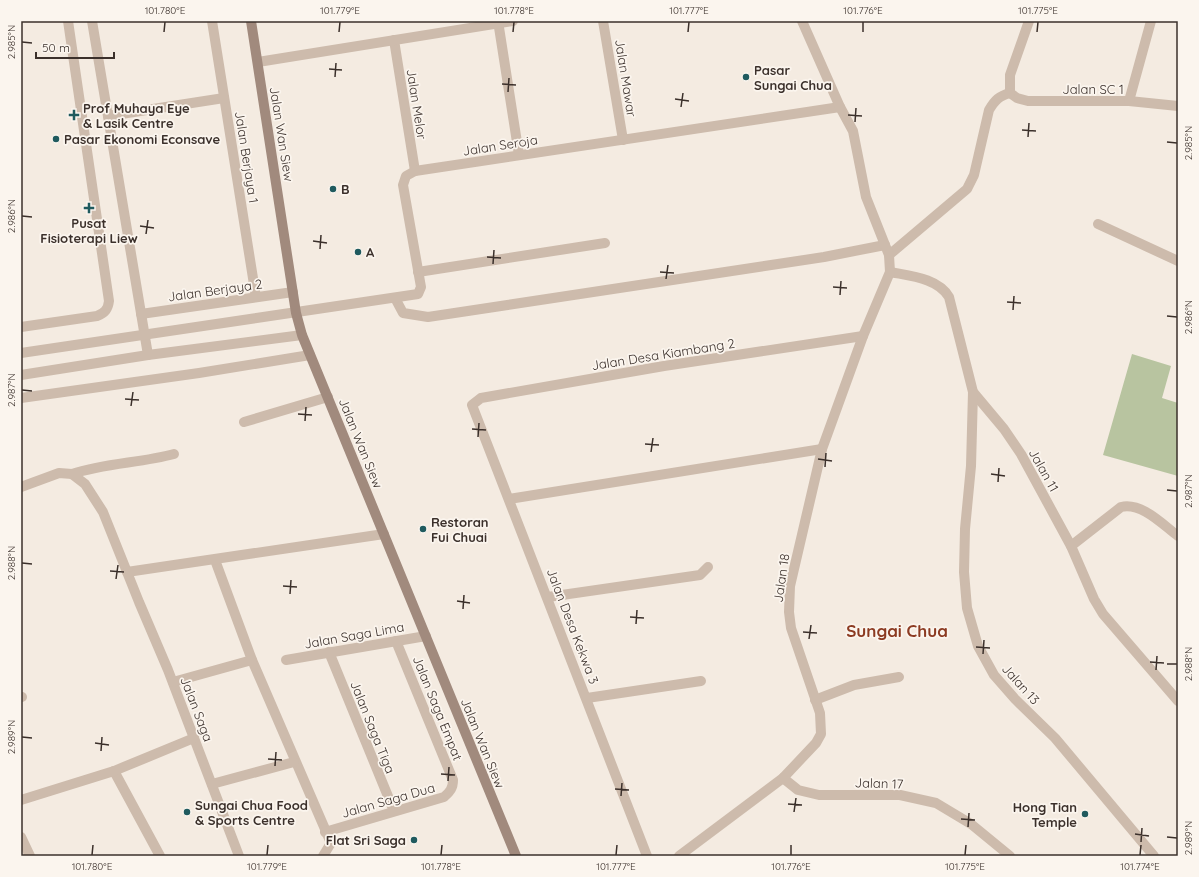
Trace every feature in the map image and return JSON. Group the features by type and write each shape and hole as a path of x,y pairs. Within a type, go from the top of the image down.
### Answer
{"street":[{"path":"21,327 97,316 104,313 108,307 108,293 68,21"},
{"path":"92,21 148,355"},
{"name":"Jalan Berjaya 1","path":"212,21 256,297"},
{"name":"Jalan Wan Siew","path":"251,21 296,313 302,336 516,856"},
{"path":"258,62 498,22 513,21"},
{"name":"Jalan Mawar","path":"604,21 623,140"},
{"path":"802,21 840,107 853,132 866,197 889,255 890,272"},
{"path":"889,255 966,189 974,175 989,110 994,101 1001,95 1010,93 1010,75 1028,21"},
{"path":"1129,101 1152,21"},
{"path":"498,22 519,155"},
{"name":"Jalan Melor","path":"394,40 415,172"},
{"name":"Jalan SC 1","path":"1010,93 1018,98 1028,101 1129,101 1178,106"},
{"path":"108,116 224,98"},
{"name":"Jalan Seroja","path":"415,172 840,107"},
{"path":"21,353 418,294 421,288 403,185 406,176 415,172"},
{"path":"1098,224 1178,261"},
{"path":"418,272 605,243"},
{"path":"395,298 403,313 428,317 824,257 885,245"},
{"name":"Jalan 18","path":"679,856 783,778 816,743 821,734 822,722 816,700 791,628 789,612 790,586 822,449 863,336 890,272"},
{"name":"Jalan 11","path":"890,272 937,284 945,290 949,297 973,392 1004,429 1021,454 1071,546 1094,599 1103,614 1178,701"},
{"name":"Jalan Berjaya 2","path":"141,314 293,292"},
{"path":"21,375 148,355 302,336"},
{"name":"Jalan Desa Kiambang 2","path":"472,407 476,400 489,397 664,366 863,336"},
{"path":"21,398 199,373 310,355"},
{"name":"Jalan 13","path":"973,392 971,466 965,529 964,572 967,608 978,646 994,675 1015,699 1055,738 1154,856"},
{"path":"244,422 328,397"},
{"name":"Jalan Desa Kekwa 3","path":"472,407 548,597 647,856"},
{"path":"509,499 822,449"},
{"path":"21,487 59,473 72,474 87,469 152,460 174,454"},
{"name":"Jalan Saga","path":"72,474 86,484 103,512 173,682 239,856"},
{"path":"1071,546 1121,507 1129,505 1147,513 1178,536"},
{"path":"127,572 384,534"},
{"path":"215,560 252,660 294,762 330,843 323,856"},
{"path":"548,597 700,575 708,567"},
{"name":"Jalan Saga Lima","path":"286,660 426,636"},
{"name":"Jalan Saga Empat","path":"396,641 453,780 453,786"},
{"name":"Jalan Saga Tiga","path":"328,652 394,811"},
{"path":"173,682 252,660"},
{"path":"816,700 854,685 900,677"},
{"path":"587,698 701,681"},
{"path":"21,800 114,771 194,738"},
{"path":"212,784 294,762"},
{"path":"114,771 160,856"},
{"name":"Jalan 17","path":"783,778 798,790 818,795 900,796 936,803 971,824 1010,856"},
{"name":"Jalan Saga Dua","path":"325,832 444,797 450,792 453,786"},
{"path":"21,837 30,856"}],"green space":[{"path":"1132,354 1171,366 1162,398 1178,403 1178,476 1103,455"}],"place":[{"name":"Pasar Sungai Chua","path":"746,77"},
{"name":"Prof Muhaya Eye & Lasik Centre","path":"74,115"},
{"name":"Pasar Ekonomi Econsave","path":"56,139"},
{"name":"B","path":"333,189"},
{"name":"Pusat Fisioterapi Liew","path":"89,208"},
{"name":"A","path":"358,252"},
{"name":"Restoran Fui Chuai","path":"423,529"},
{"name":"Sungai Chua Food & Sports Centre","path":"187,812"},
{"name":"Hong Tian Temple","path":"1085,814"},
{"name":"Flat Sri Saga","path":"414,840"}],"district":[{"name":"Sungai Chua","path":"897,631"}]}
